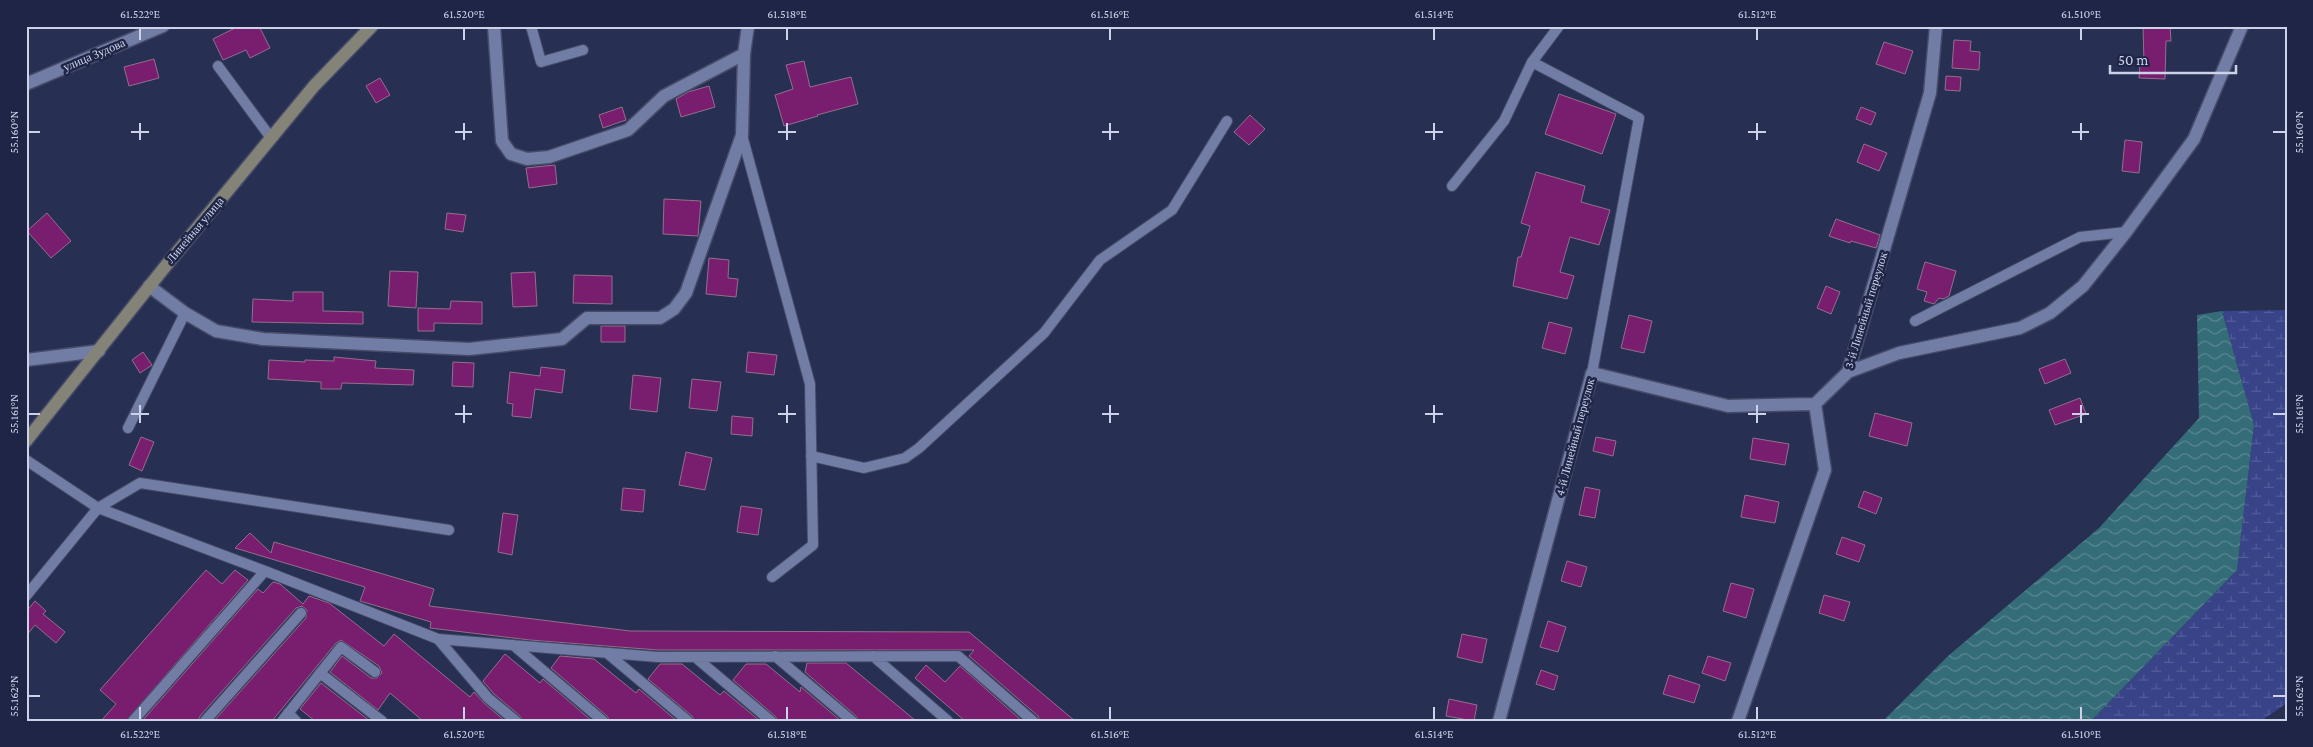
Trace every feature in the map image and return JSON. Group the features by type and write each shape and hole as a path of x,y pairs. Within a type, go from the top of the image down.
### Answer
{"street":[{"name":"улица Зудова","path":"26,84 163,26"},
{"name":"Линейная улица","path":"26,441 314,86 372,26"},
{"path":"494,26 502,141 511,154 527,159 549,157 628,130 664,96 744,54"},
{"path":"150,286 185,313 216,331 263,339 470,348 562,339 587,318 660,318 674,309 686,293 742,135 744,54 748,26"},
{"name":"3-й Линейный переулок","path":"1815,404 1848,372 1930,94 1936,26"},
{"path":"1848,372 1899,353 2020,328 2050,313 2083,286 2126,232 2194,139 2242,26"},
{"path":"26,360 99,351"},
{"name":"4-й Линейный переулок","path":"1498,721 1592,373 1728,406 1815,404"},
{"path":"1738,721 1825,470 1815,404"}],"lane":[{"path":"531,26 541,62 582,50"},
{"path":"1452,186 1504,121 1532,62 1559,26"},
{"path":"1532,62 1639,118 1592,373"},
{"path":"218,66 271,138"},
{"path":"811,456 864,468 905,458 919,448 1044,333 1100,260 1172,210 1227,121"},
{"path":"742,135 810,384 813,545 772,577"},
{"path":"1914,321 2080,237 2126,232"},
{"path":"128,428 185,313"},
{"path":"26,460 98,508 265,570 438,639 658,657 958,656 1033,721"},
{"path":"26,596 98,508 140,483 449,530"},
{"path":"133,721 265,570"},
{"path":"205,721 301,613"},
{"path":"438,639 488,698 516,721"},
{"path":"513,645 603,721"},
{"path":"296,721 285,717 341,647 375,672"},
{"path":"607,653 688,721"},
{"path":"775,656 852,721"},
{"path":"873,656 948,721"},
{"path":"695,657 771,721"},
{"path":"320,673 382,721"}],"green space":[{"path":"2287,310 2287,703 2261,721 2091,721 2237,570 2254,425 2222,311"}],"water":[{"path":"2222,311 2254,425 2237,570 2091,721 1883,721 1948,656 2099,528 2199,418 2197,315"}],"building":[{"path":"239,26 259,26 270,48 250,58 246,50 223,60 213,39"},
{"path":"2143,26 2170,26 2171,41 2166,41 2165,79 2139,78 2140,63 2144,63"},
{"path":"1954,40 1971,41 1970,51 1980,52 1979,70 1952,68"},
{"path":"1884,42 1913,51 1905,74 1876,64"},
{"path":"154,59 159,78 129,86 124,67"},
{"path":"804,61 810,87 851,77 858,104 784,126 775,95 793,89 786,65"},
{"path":"1946,76 1961,77 1960,91 1945,90"},
{"path":"380,78 390,95 376,103 366,86"},
{"path":"709,86 715,107 681,117 676,99 688,92"},
{"path":"1559,94 1616,114 1602,154 1545,134"},
{"path":"622,107 626,120 603,128 599,115"},
{"path":"1861,107 1876,113 1871,125 1856,119"},
{"path":"1250,115 1265,129 1249,145 1234,132"},
{"path":"2125,140 2142,142 2139,173 2122,171"},
{"path":"1864,144 1887,153 1879,171 1857,162"},
{"path":"555,165 557,184 529,188 526,168"},
{"path":"1536,172 1585,186 1581,202 1610,210 1599,245 1570,237 1560,272 1574,276 1567,299 1513,286 1518,257 1521,257 1530,226 1521,223"},
{"path":"664,199 701,201 698,236 663,234"},
{"path":"47,213 71,241 51,258 27,231"},
{"path":"447,213 466,215 463,232 445,229"},
{"path":"1836,219 1880,235 1876,248 1851,241 1850,243 1829,236"},
{"path":"709,258 729,260 728,278 738,279 736,297 706,294"},
{"path":"1925,262 1956,271 1949,296 1943,299 1939,298 1934,304 1924,301 1927,292 1917,289"},
{"path":"390,271 418,272 416,308 388,306"},
{"path":"535,272 537,306 513,307 511,273"},
{"path":"574,275 612,276 612,304 573,303"},
{"path":"1826,286 1840,292 1831,314 1817,308"},
{"path":"293,292 323,292 323,311 363,312 363,324 252,322 253,299 293,301"},
{"path":"451,301 482,302 482,324 434,323 434,331 418,331 418,308 450,309"},
{"path":"1629,315 1652,321 1644,353 1621,348"},
{"path":"1549,322 1572,328 1565,354 1542,348"},
{"path":"601,326 625,326 625,342 601,342"},
{"path":"143,352 152,365 140,373 132,360"},
{"path":"748,352 777,355 774,375 746,372"},
{"path":"334,357 376,361 375,368 414,370 413,385 342,383 341,389 321,389 321,382 268,379 269,360 334,361"},
{"path":"2065,359 2071,373 2045,384 2039,369"},
{"path":"453,362 474,363 473,387 452,386"},
{"path":"541,367 565,370 562,393 535,389 531,418 512,416 513,404 507,403 510,372 540,376"},
{"path":"633,375 661,378 657,412 630,409"},
{"path":"692,379 721,382 717,411 689,408"},
{"path":"2080,398 2086,414 2055,425 2049,410"},
{"path":"1875,413 1912,423 1907,446 1869,436"},
{"path":"732,416 753,418 752,436 731,434"},
{"path":"141,437 154,442 142,471 129,465"},
{"path":"1596,437 1616,441 1613,456 1593,451"},
{"path":"1753,438 1789,444 1785,465 1750,459"},
{"path":"686,452 712,458 705,490 679,485"},
{"path":"1585,487 1600,490 1595,518 1579,515"},
{"path":"623,488 645,490 643,512 621,510"},
{"path":"1864,491 1882,498 1876,514 1858,507"},
{"path":"1745,495 1779,502 1775,523 1741,517"},
{"path":"741,506 762,509 758,535 737,532"},
{"path":"503,513 518,515 512,555 498,552"},
{"path":"250,533 271,553 274,542 434,589 429,606 630,631 969,632 1075,721 1040,721 1038,716 969,656 974,650 658,650 530,640 430,628 431,622 360,601 365,587 235,548"},
{"path":"1842,537 1865,545 1859,562 1836,554"},
{"path":"1567,561 1587,567 1581,587 1561,581"},
{"path":"206,570 222,584 235,570 248,580 126,721 101,721 116,704 100,690"},
{"path":"273,582 280,584 303,604 309,596 329,603 384,646 394,634 470,697 474,692 505,721 423,721 390,693 378,710 330,672 342,656 371,678 377,678 382,673 379,666 341,640 336,643 272,721 214,721 306,618 307,610 302,606 296,608 200,716 198,721 142,721 258,589 263,593"},
{"path":"1731,583 1754,589 1746,618 1723,611"},
{"path":"1824,595 1850,602 1844,621 1819,613"},
{"path":"35,601 46,611 43,614 65,632 56,643 35,625 26,636 26,612"},
{"path":"1548,621 1566,627 1558,652 1540,647"},
{"path":"1462,634 1487,639 1482,663 1457,657"},
{"path":"505,654 540,683 543,679 592,721 523,721 483,681"},
{"path":"560,656 594,659 636,693 639,689 677,721 610,721 607,716 551,668"},
{"path":"1708,656 1731,663 1725,681 1702,673"},
{"path":"807,663 846,663 916,721 859,721 856,716 805,672"},
{"path":"660,664 682,664 720,695 724,691 760,721 695,721 692,716 648,679"},
{"path":"746,664 766,664 800,692 801,687 841,721 778,721 775,716 733,680"},
{"path":"926,665 945,682 960,666 1022,721 965,721 915,678"},
{"path":"1541,670 1558,676 1554,690 1536,684"},
{"path":"1669,675 1700,685 1694,703 1663,694"},
{"path":"321,683 370,721 315,721 300,709"},
{"path":"1449,699 1477,705 1474,721 1446,716"}]}
